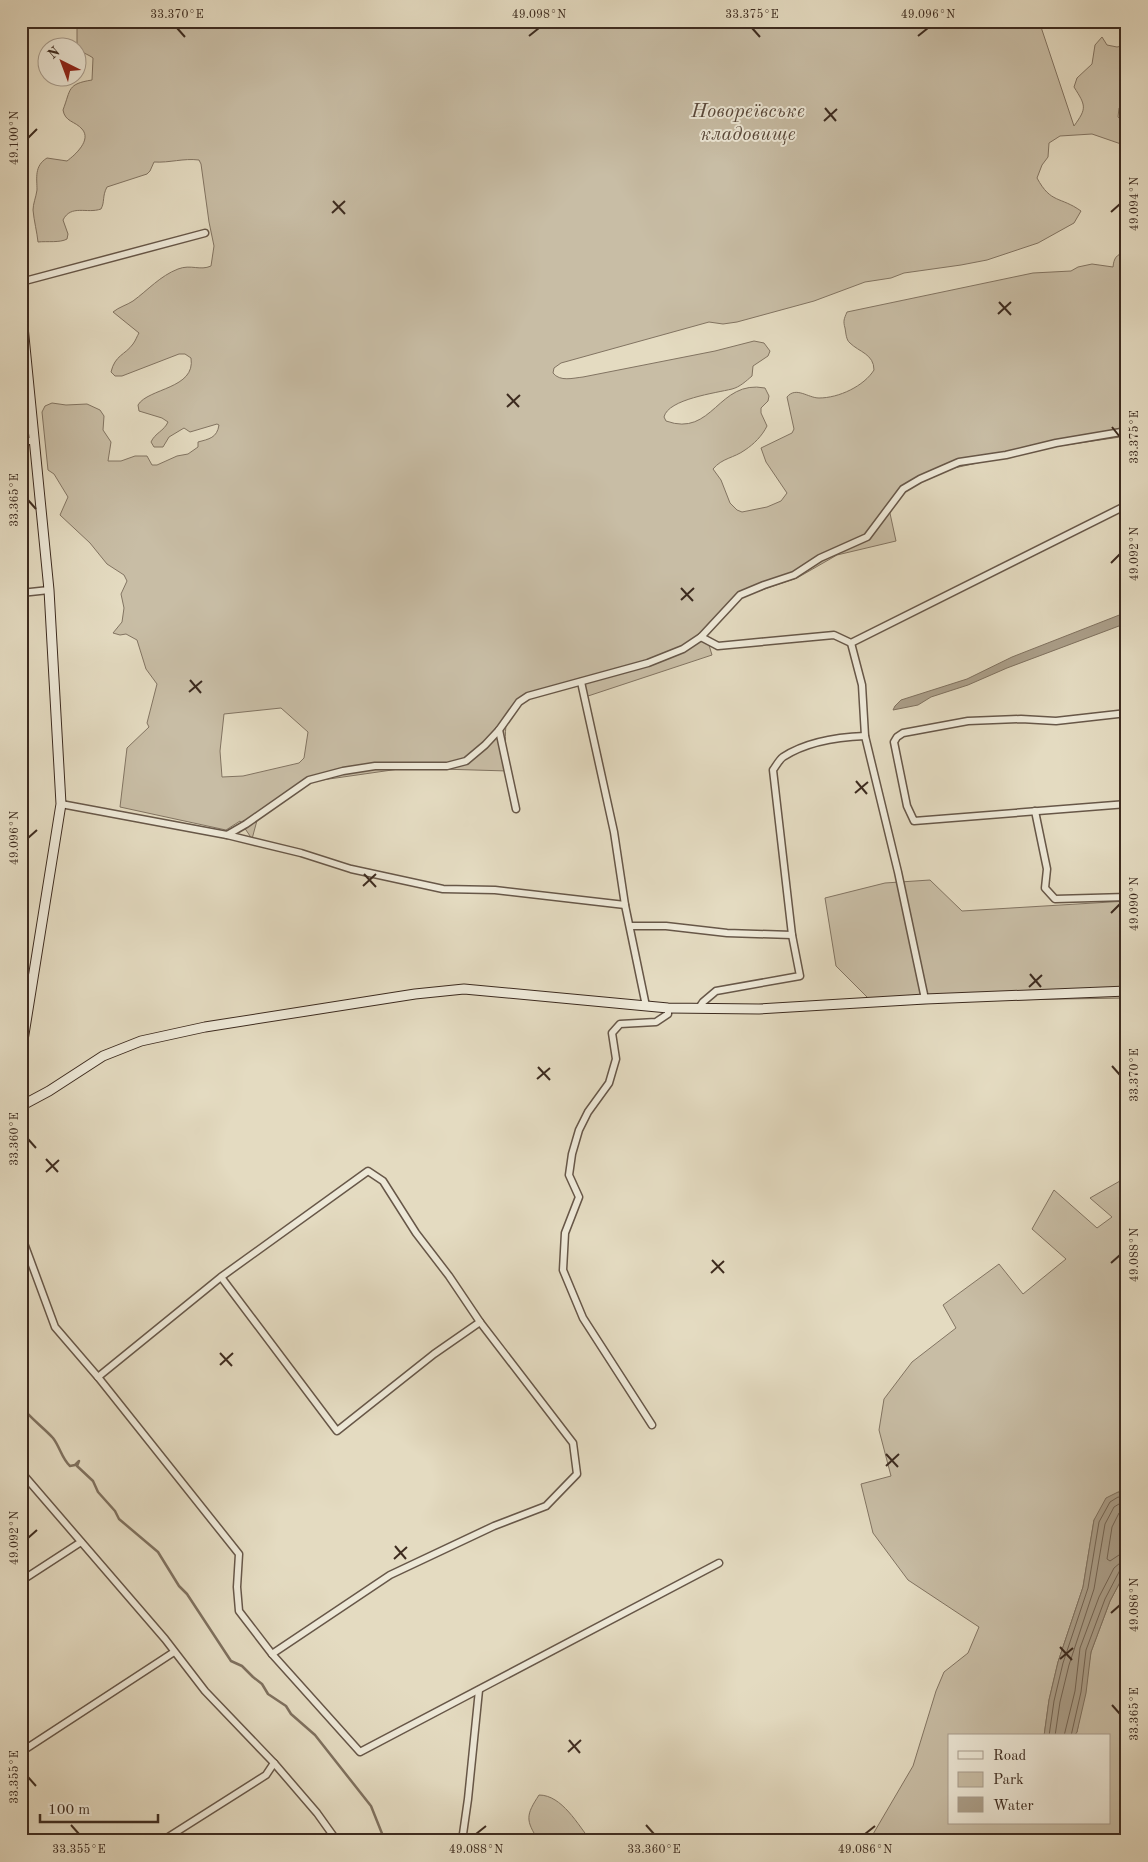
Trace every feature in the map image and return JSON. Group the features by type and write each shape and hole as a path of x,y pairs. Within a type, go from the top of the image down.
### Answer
{"main road":[{"path":"21,306 49,590 61,804 21,1052"},
{"path":"21,1105 49,1091 103,1056 141,1041 215,1026 416,994 464,990 668,1008 759,1009 925,999 1127,991"}],"street":[{"path":"21,282 205,233"},
{"path":"227,835 309,780 343,771 375,766 448,766 466,761 500,730 519,702 528,696 550,688 581,682 648,663 683,649 701,637 740,595 794,575 820,558 867,537 903,489 920,479 959,462 1006,455 1056,443 1127,432"},
{"path":"21,441 34,441"},
{"path":"851,643 1127,505"},
{"path":"21,593 49,590"},
{"path":"701,637 718,646 834,634 851,643 862,685 865,736 898,872 925,999"},
{"path":"581,682 614,832 625,905 646,1006"},
{"path":"1127,713 1056,721 1021,718 968,721 903,733 894,742 907,806 914,821 1127,804"},
{"path":"500,730 516,809"},
{"path":"699,1008 716,991 800,976 792,935 773,770 781,758 807,746 849,736 865,736"},
{"path":"61,804 227,835 301,853 351,869 443,889 494,890 625,905"},
{"path":"1035,811 1047,869 1045,888 1055,899 1127,897"},
{"path":"630,926 666,926 727,933 792,935"},
{"path":"652,1425 583,1318 563,1270 565,1234 579,1197 569,1175 572,1154 579,1130 588,1112 609,1082 616,1059 612,1033 620,1024 656,1022 668,1014 668,1008"},
{"path":"98,1377 221,1277 368,1171 383,1181 416,1233 449,1276 480,1322 573,1443 578,1474 546,1506 494,1526 390,1575 272,1654"},
{"path":"21,1235 55,1327 98,1377 239,1554 237,1587 239,1611 272,1654 360,1752 719,1563"},
{"path":"221,1277 337,1431 434,1354 480,1322"},
{"path":"21,1472 165,1639 205,1691 274,1763 317,1813 337,1841"},
{"path":"21,1485 30,1482"},
{"path":"21,1581 81,1542"},
{"path":"21,1752 174,1652"},
{"path":"462,1841 479,1690"},
{"path":"162,1841 266,1775 274,1763"}],"green space":[{"name":"Новореївське кладовище","path":"77,21 1039,21 1074,126 1083,111 1083,103 1074,87 1077,78 1092,64 1095,45 1102,37 1107,45 1117,47 1127,45 1127,104 1119,108 1118,117 1127,125 1127,143 1121,144 1092,134 1060,136 1049,143 1048,157 1042,165 1037,178 1047,192 1056,199 1081,211 1074,223 1038,243 987,260 904,273 891,278 865,282 814,301 737,322 723,324 709,322 561,363 554,368 553,373 559,378 571,379 715,351 754,341 764,343 770,351 768,356 753,366 752,376 743,384 732,389 683,401 667,411 664,417 666,421 682,424 695,422 706,416 736,392 749,388 765,388 769,396 768,401 761,408 761,413 767,426 765,430 758,440 748,448 720,463 713,469 721,480 730,503 737,510 742,512 767,507 781,501 787,493 766,462 761,448 792,433 794,429 787,397 798,392 815,398 835,396 857,386 870,376 874,370 872,360 849,342 846,336 844,322 847,312 1033,273 1071,271 1078,267 1092,264 1113,267 1116,257 1125,252 1127,255 1127,436 1052,447 940,471 910,485 888,504 896,541 837,555 797,578 741,597 705,632 712,655 582,698 578,686 521,699 509,711 507,721 506,753 508,771 406,768 301,783 259,813 252,839 240,821 226,830 120,807 127,748 149,727 147,723 157,684 146,669 137,640 126,634 113,633 122,622 124,608 121,594 127,581 124,575 107,564 90,543 60,515 68,497 54,474 48,470 42,412 45,406 52,403 66,405 87,404 100,410 104,416 103,430 111,442 108,461 121,461 135,456 147,456 152,465 157,465 177,456 188,454 198,447 198,442 209,439 214,435 218,429 219,425 217,424 190,432 184,428 169,437 163,447 154,447 151,442 168,422 162,418 139,411 138,405 143,399 170,387 186,376 191,368 191,358 185,354 179,354 122,376 115,376 111,372 115,362 130,348 139,333 113,312 133,301 160,279 178,269 211,266 214,246 199,160 154,162 147,174 107,187 101,209 75,211 66,215 63,220 68,234 67,239 38,242 33,205 37,190 38,168 47,158 67,161 84,142 85,133 66,117 63,110 72,88 88,88 88,81 92,80 93,58 88,55 88,38 77,38","holes":["281,708 308,732 304,758 299,763 243,776 222,777 220,751 224,714"]},
{"path":"930,880 962,911 1127,901 1127,998 1002,1000 876,1006 836,966 825,898 885,883"},
{"path":"1127,1177 1127,1494 1118,1492 1094,1520 1083,1587 1058,1662 1049,1700 1044,1734 948,1734 948,1824 1110,1824 1110,1734 1076,1734 1091,1652 1110,1601 1127,1569 1127,1841 869,1841 913,1766 936,1691 944,1672 968,1653 979,1627 908,1580 873,1533 861,1484 891,1476 879,1430 884,1399 912,1362 956,1328 943,1305 999,1264 1023,1294 1066,1259 1032,1229 1054,1190 1097,1228 1112,1217 1090,1198"},
{"path":"539,1795 547,1796 562,1805 591,1841 539,1841 531,1828 529,1818"}],"water":[{"path":"1127,612 1127,623 1007,668 968,685 931,697 918,705 893,710 901,700 967,679 1012,657"},
{"path":"1118,1492 1127,1494 1127,1569 1110,1601 1091,1652 1086,1693 1077,1732 1076,1734 1044,1734 1049,1700 1058,1662 1083,1587 1094,1520 1106,1498"}],"waterway":[{"path":"21,1406 53,1438 70,1466 75,1465 79,1461 77,1466 93,1481 98,1492 115,1511 119,1519 158,1552 231,1661 242,1666 262,1684 268,1694 286,1706 291,1714 315,1735 371,1806 385,1841"}]}
